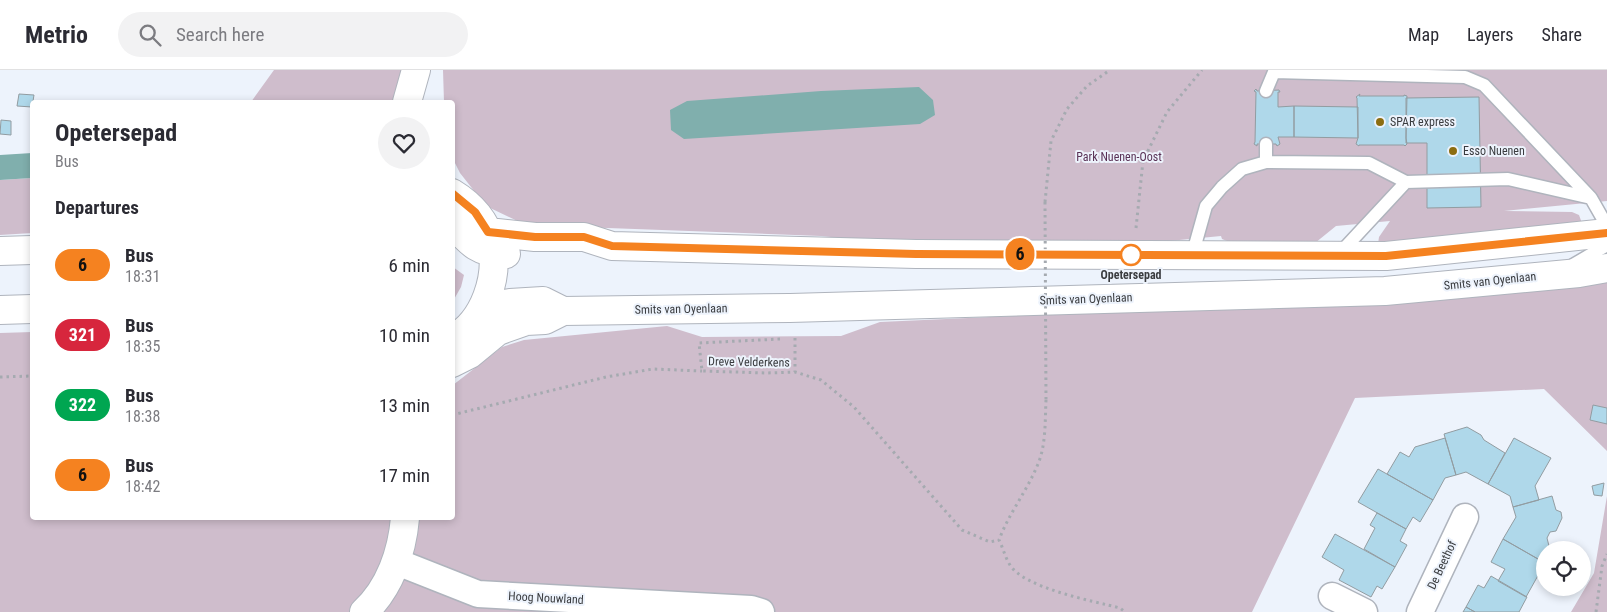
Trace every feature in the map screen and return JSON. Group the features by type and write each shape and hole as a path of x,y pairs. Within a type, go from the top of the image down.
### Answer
{"main road":[{"path":"408,100 416,70"},
{"path":"421,70 427,100"},
{"path":"455,195 475,212 490,243 491,280 482,308 469,326 455,338"},
{"path":"455,226 476,248 490,243 586,253 612,246 916,254 1386,256 1607,233"},
{"path":"0,251 30,250"},
{"name":"Smits van Oyenlaan","path":"455,362 470,354 498,331 526,321 545,320 563,311 790,308 1385,292 1580,273 1607,268"},
{"name":"Smits van Oyenlaan","path":"482,308 510,303 544,301 563,311"},
{"path":"0,310 30,308"},
{"path":"364,612 374,602 397,562 405,520"}],"street":[{"name":"De Beethof","path":"1420,612 1464,518"},
{"name":"Hoog Nouwland","path":"397,562 478,594 751,609 761,612"},
{"path":"1332,596 1364,612"}],"lane":[{"path":"1266,91 1274,72 1465,77 1484,85 1591,198 1607,226"},
{"path":"1266,144 1266,162"},
{"path":"1192,256 1206,206 1222,187 1242,169 1266,162 1369,163 1406,182 1508,179 1591,198"},
{"path":"1338,256 1406,182"},
{"path":"1555,274 1607,245"}],"path":[{"path":"1110,70 1087,86 1067,109 1051,141 1045,202 1046,400 1043,444 1038,464 1006,523 999,540 1010,566 1022,578 1051,590 1120,608 1125,612"},
{"path":"1134,255 1143,161 1167,112 1202,70"},
{"path":"1120,159 1143,161"},
{"name":"Dreve Velderkens","path":"790,308 795,338 795,372"},
{"name":"Dreve Velderkens","path":"785,339 700,343 702,371 795,372 821,380 854,407 962,530 990,542 999,540"},
{"path":"455,414 606,377 653,369 702,371"},
{"path":"0,377 30,376"},
{"path":"1596,612 1602,566 1607,554"}],"green space":[{"path":"274,70 404,70 396,100 252,100"},
{"name":"Park Nuenen-Oost","path":"443,70 1607,70 1607,201 1504,211 1572,212 1579,215 1583,226 1378,244 1379,237 1390,221 1336,226 1315,243 1242,247 1222,239 1221,236 1117,246 910,245 821,236 526,225 486,206 460,173 455,163 455,100 444,100"},
{"path":"30,178 30,233 0,235 0,180"},
{"path":"455,268 464,275 461,287 455,298"},
{"path":"1607,277 1607,451 1544,389 1355,398 1252,612 0,612 0,333 30,332 30,520 455,520 455,383 502,347 524,340 667,326 702,337 841,336 880,322 1262,305"},
{"path":"1607,496 1607,612 1571,612 1580,596 1591,596 1591,578 1594,573"}],"shaded area":[{"path":"919,87 933,100 935,115 920,124 684,139 671,130 670,110 687,101 821,91"},
{"path":"30,153 30,178 0,180 0,155"}],"building":[{"path":"1256,89 1257,91 1279,90 1278,107 1294,106 1294,137 1278,137 1280,144 1277,146 1276,144 1257,144 1257,146 1254,144 1256,92 1254,91"},
{"path":"19,94 34,95 33,100 30,100 30,107 17,106"},
{"path":"1360,94 1359,96 1407,96 1407,144 1405,146 1359,146 1356,144 1358,138 1356,97"},
{"path":"1479,97 1481,207 1427,208 1427,143 1406,143 1406,98"},
{"path":"1294,106 1358,107 1358,138 1294,137"},
{"path":"1,120 11,121 11,135 0,134"},
{"path":"1593,405 1607,408 1607,424 1590,420"},
{"path":"1467,427 1505,453 1488,484 1466,472 1456,475 1444,434"},
{"path":"1445,438 1456,475 1445,478 1433,500 1387,474 1400,452 1409,457 1415,447"},
{"path":"1514,438 1551,458 1535,486 1539,500 1513,507 1510,496 1488,484"},
{"path":"1378,469 1433,500 1420,522 1413,517 1406,529 1358,502"},
{"path":"1604,483 1602,496 1594,495 1592,486"},
{"path":"1552,496 1556,510 1561,512 1562,518 1556,531 1550,532 1548,541 1536,541 1536,558 1503,539 1516,517 1513,507"},
{"path":"1377,513 1406,529 1400,541 1407,545 1395,567 1364,549 1375,528 1370,525"},
{"path":"1335,534 1395,567 1382,589 1377,586 1371,597 1339,580 1344,570 1322,557"},
{"path":"1503,539 1536,558 1536,579 1526,597 1498,581 1505,569 1491,562"},
{"path":"1491,576 1527,597 1519,612 1475,612 1466,607 1478,585 1484,588"},
{"path":"1466,607 1475,612 1463,612"}],"bus line":[{"name":"6","path":"455,195 475,212 488,232 515,236 584,237 612,246 916,254 1386,256 1607,233"}],"place":[{"name":"SPAR express","path":"1380,122"},
{"name":"Esso Nuenen","path":"1453,151"},
{"name":"Opetersepad","path":"1131,255"}]}
